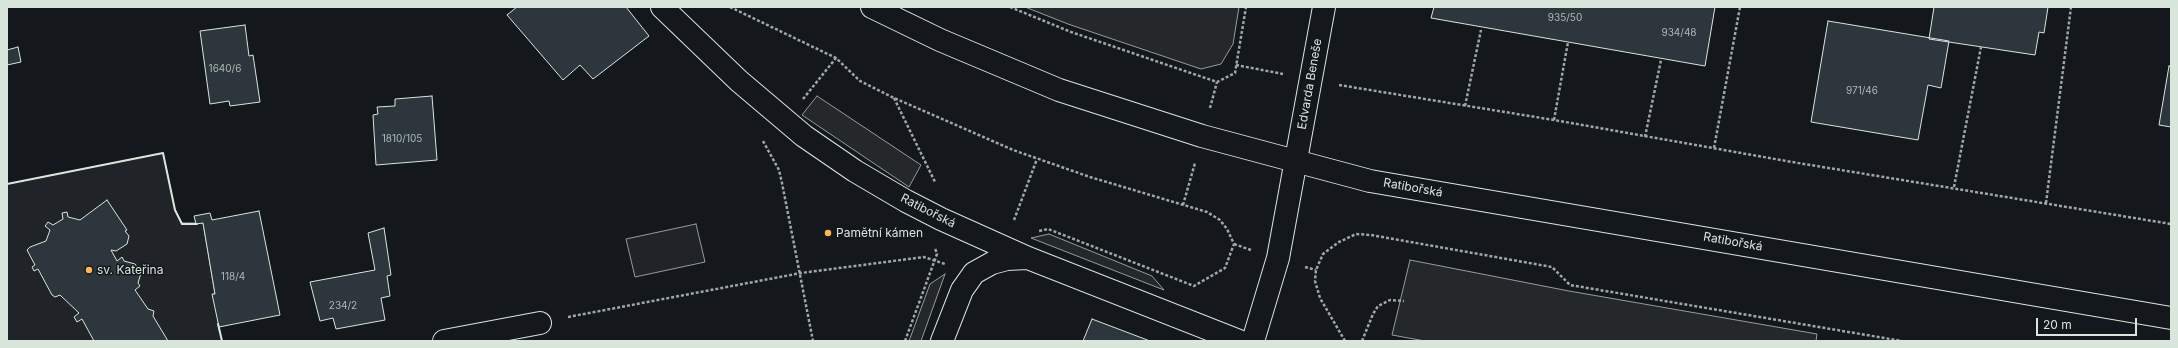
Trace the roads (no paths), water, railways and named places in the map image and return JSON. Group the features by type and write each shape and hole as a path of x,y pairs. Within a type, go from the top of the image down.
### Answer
{"main road":[{"name":"Ratibořská","path":"662,7 739,81 786,121 855,171 906,201 941,219 1028,258 1238,341"},
{"name":"Ratibořská","path":"872,7 940,40 1060,90 1202,136 1370,181 2171,318"},
{"name":"Edvarda Beneše","path":"1296,162 1324,7"},
{"path":"1253,341 1278,258 1296,162"},
{"path":"942,341 962,290 974,273 992,263 1007,259 1028,258"},
{"path":"444,341 540,323"}],"place":[{"name":"Pamětní kámen","path":"828,233"},
{"name":"sv. Kateřina","path":"89,270"}]}
